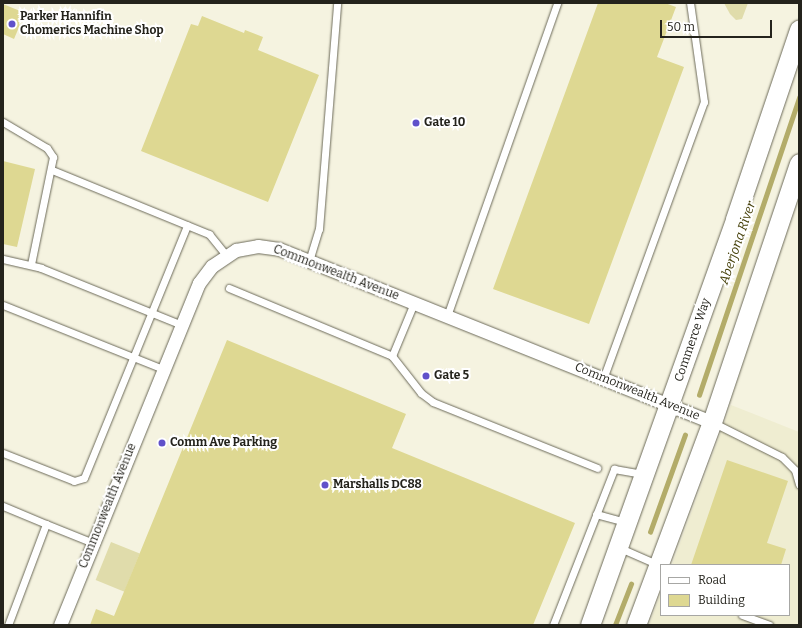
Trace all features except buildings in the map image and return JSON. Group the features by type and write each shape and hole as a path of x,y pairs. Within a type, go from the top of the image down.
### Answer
{"street":[{"name":"Commerce Way","path":"590,625 620,548 646,474 799,30"},
{"path":"663,564 799,163"},
{"name":"Commonwealth Avenue","path":"60,625 202,277 212,266 226,255 243,248 265,246 279,249 712,422"},
{"path":"636,625 658,577"}],"lane":[{"path":"309,261 319,229 338,3"},
{"path":"447,316 557,3"},
{"path":"603,379 704,102 690,3"},
{"path":"3,122 49,150 53,157 52,170 30,264"},
{"path":"52,170 187,225 214,238 226,255"},
{"path":"3,453 73,481 81,480 187,225"},
{"path":"3,259 30,264 182,325"},
{"path":"229,288 392,356 424,396 433,402 597,468"},
{"path":"392,356 414,303"},
{"path":"3,305 164,369"},
{"path":"712,422 782,457 795,470 799,484"},
{"path":"553,625 614,469 646,474"},
{"path":"3,506 94,543"},
{"path":"596,514 628,523"},
{"path":"8,625 46,524"},
{"path":"620,548 658,577"},
{"path":"745,616 769,625"}],"shaded area":[{"path":"724,3 748,3 742,19 736,20 730,14"},
{"path":"731,405 799,432 799,625 649,625 660,596 660,616 790,616 790,564 672,564"},
{"path":"111,542 140,554 124,592 96,580"}],"waterway":[{"name":"Aberjona River","path":"699,395 799,97"},
{"name":"Aberjona River","path":"650,532 685,435"},
{"name":"Aberjona River","path":"615,625 631,584"}],"place":[{"name":"Parker Hannifin Chomerics Machine Shop","path":"12,24"},
{"name":"Gate 10","path":"416,123"},
{"name":"Gate 5","path":"426,376"},
{"name":"Comm Ave Parking","path":"162,443"},
{"name":"Marshalls DC88","path":"325,485"}]}
